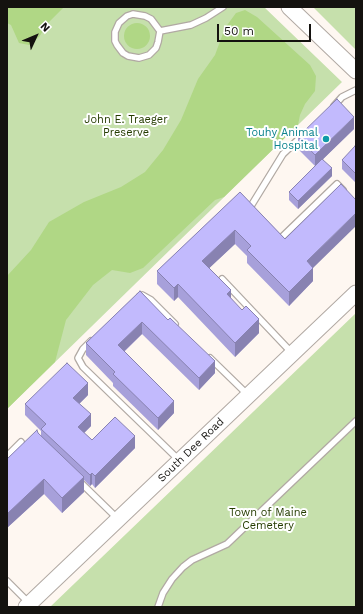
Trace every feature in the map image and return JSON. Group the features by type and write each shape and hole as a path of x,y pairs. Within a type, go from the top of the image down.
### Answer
{"main road":[{"path":"289,7 356,71"},
{"name":"South Dee Road","path":"28,605 356,293"}],"lane":[{"path":"160,31 191,25 206,18 223,7"},
{"path":"133,14 145,16 151,19 160,31 156,48 149,55 139,58 122,53 115,40 115,32 119,23 127,16 133,14"},
{"path":"332,107 342,97 356,90"},
{"path":"251,206 283,154 310,128"},
{"path":"280,239 337,184 347,193"},
{"path":"222,279 292,354"},
{"path":"136,298 142,296 150,300 178,326"},
{"path":"93,339 82,349 78,358 83,367 180,461"},
{"path":"204,352 248,395"},
{"path":"158,607 163,593 172,579 183,567 192,560 227,544 356,421"},
{"path":"7,456 21,442"},
{"path":"74,477 118,519"},
{"path":"7,581 28,605"}],"green space":[{"name":"John E. Traeger Preserve","path":"7,7 264,7 342,82 7,409"},
{"path":"7,7 64,7 49,22 39,37 29,45 19,43 11,25 7,23"},
{"path":"313,7 356,7 356,50"},
{"path":"245,10 257,17 310,65 316,76 315,91 305,104 300,115 298,125 224,197 215,200 143,268 130,273 112,270 93,285 66,320 55,362 7,409 7,276 31,250 49,222 84,202 121,187 145,172 163,150 181,120 198,79 215,55 225,28 236,13"},
{"path":"137,23 146,27 150,36 146,45 137,49 128,45 124,36 128,27"},
{"name":"Town of Maine Cemetery","path":"356,313 356,607 50,607"}],"building":[{"path":"337,99 354,117 315,155 298,137"},
{"path":"355,146 356,147 356,174 342,160"},
{"path":"322,159 332,168 298,201 289,192"},
{"path":"341,184 356,200 356,213 307,261 313,268 289,292 247,250 251,246 235,230 202,261 231,290 227,294 242,310 246,306 259,319 235,343 178,284 174,288 157,271 240,192 285,239"},
{"path":"140,291 168,320 170,318 215,361 199,378 142,322 118,345 174,401 158,418 113,374 115,372 86,343"},
{"path":"67,363 88,383 73,398 91,414 78,427 92,440 115,417 135,436 95,476 92,473 90,475 41,429 46,424 25,404"},
{"path":"37,430 38,433 84,477 62,498 44,479 7,514 7,459"}],"place":[{"name":"Touhy Animal Hospital","path":"326,139"}]}
